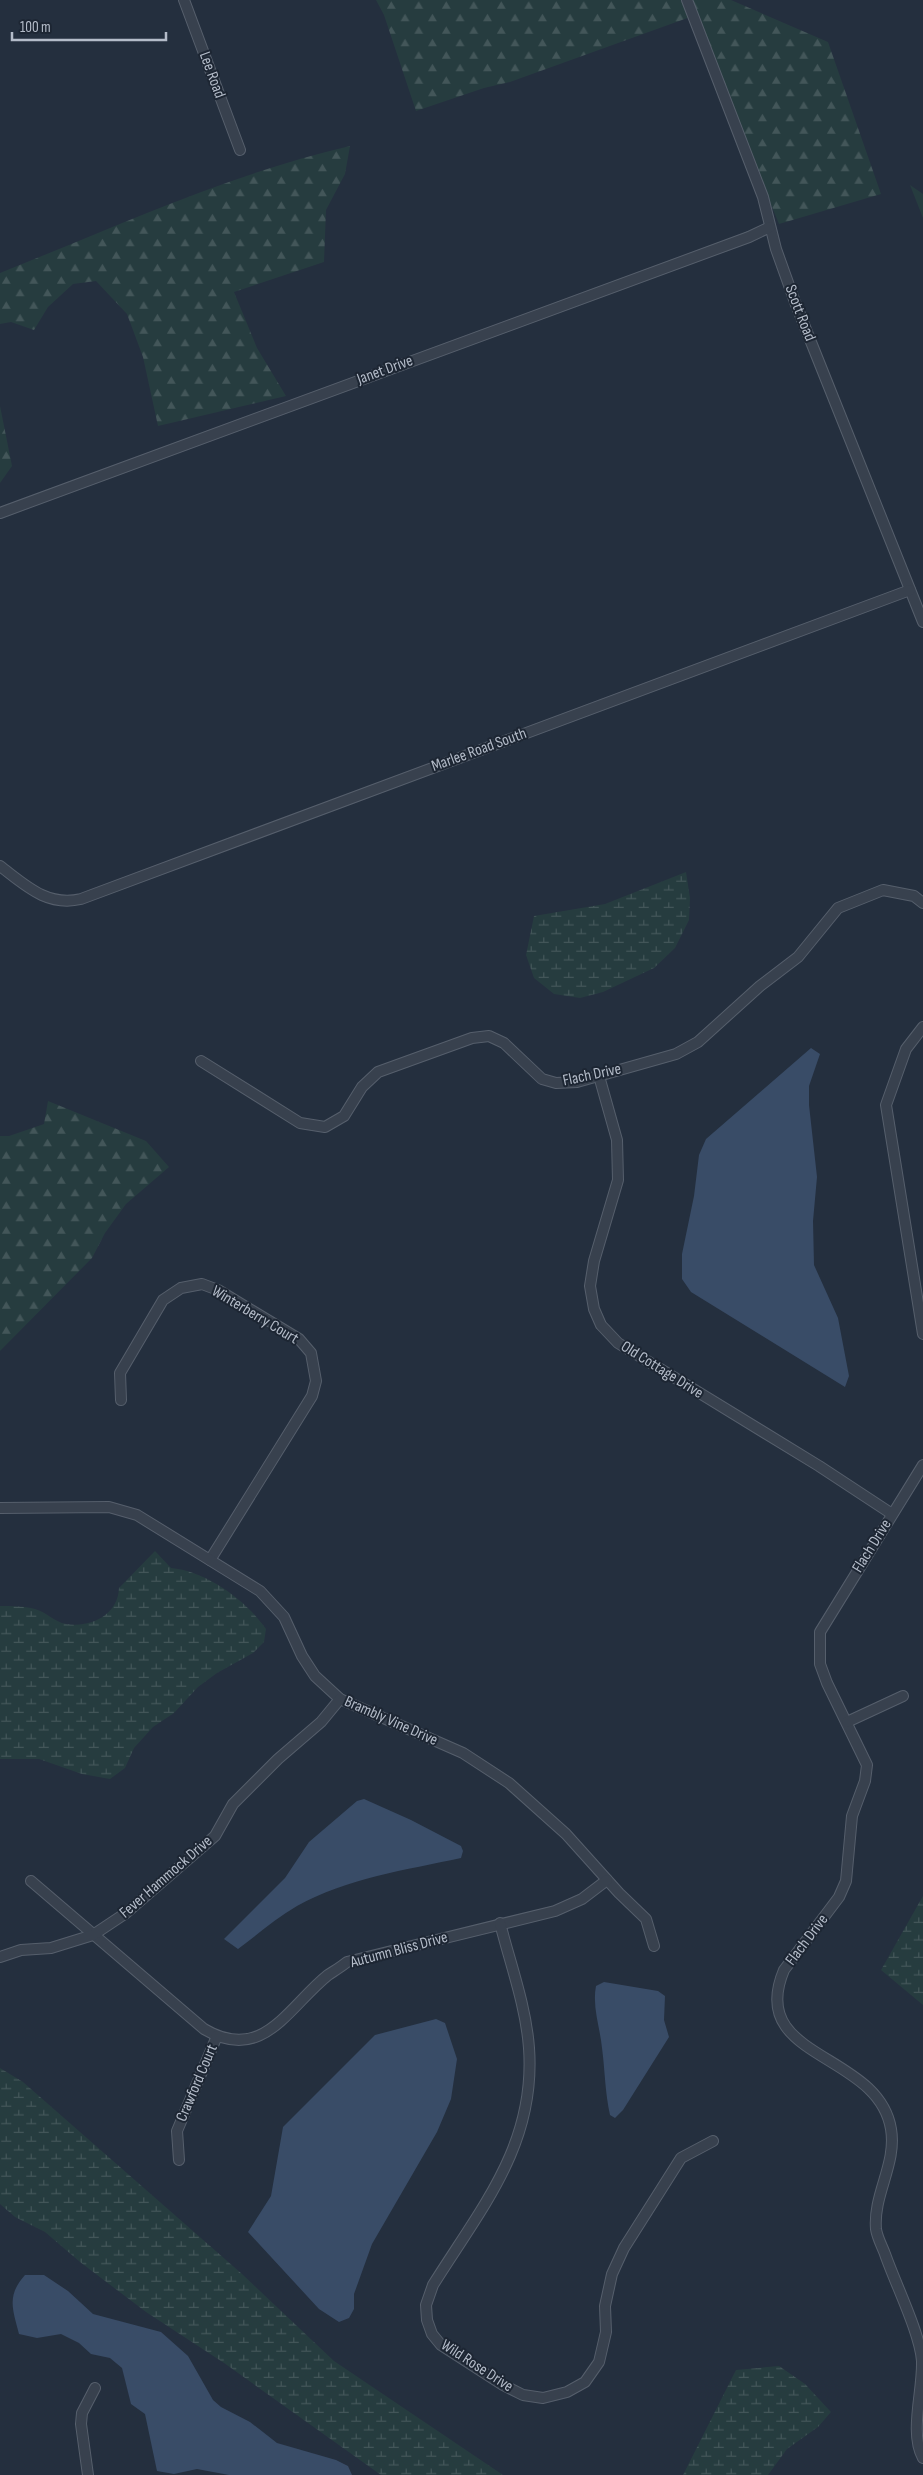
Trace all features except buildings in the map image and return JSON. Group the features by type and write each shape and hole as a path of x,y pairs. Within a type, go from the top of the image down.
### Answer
{"street":[{"name":"Lee Road","path":"184,0 240,150"},
{"name":"Scott Road","path":"687,0 763,197 770,227 795,302 923,622"},
{"name":"Janet Drive","path":"2,511 748,237 770,227"},
{"name":"Marlee Road South","path":"0,866 33,891 47,898 60,901 81,899 910,590"},
{"name":"Flach Drive","path":"201,1061 300,1123 325,1127 344,1116 362,1087 378,1072 472,1038 489,1036 504,1043 518,1054 535,1073 556,1083 577,1082 676,1054 698,1042 760,986 798,957 838,908 884,890 914,896 923,903"},
{"path":"923,1027 906,1049 886,1105 923,1334"},
{"name":"Old Cottage Drive","path":"599,1076 617,1140 618,1180 594,1261 590,1286 594,1309 601,1325 618,1342 819,1466 892,1514"},
{"name":"Winterberry Court","path":"121,1400 120,1373 163,1300 181,1288 202,1284 218,1290 299,1339 311,1353 316,1381 312,1396 210,1560"},
{"name":"Flach Drive","path":"923,1465 820,1632 820,1664 827,1683 867,1765 866,1781 852,1816 846,1881 840,1897 784,1970 779,1982 776,2000 778,2015 788,2033 862,2082 884,2105 891,2129 892,2160 878,2206 876,2230 922,2360 922,2393 916,2436 923,2458"},
{"name":"Brambly Vine Drive","path":"0,1508 109,1507 138,1515 260,1591 284,1617 302,1656 315,1676 340,1699 463,1753 509,1783 566,1834 607,1880 646,1919 654,1946"},
{"path":"847,1722 903,1696"},
{"name":"Fever Hammock Drive","path":"0,1957 21,1950 51,1948 93,1935 126,1914 215,1836 233,1804 278,1759 321,1722 340,1699"},
{"name":"Autumn Bliss Drive","path":"30,1881 204,2029 217,2036 247,2040 266,2034 327,1976 347,1962 555,1911 582,1899 607,1880"},
{"name":"Wild Rose Drive","path":"500,1923 529,2048 528,2100 520,2135 500,2179 433,2285 426,2305 427,2320 432,2334 441,2345 503,2385 523,2395 543,2398 567,2392 585,2382 599,2362 606,2332 606,2306 612,2274 624,2248 682,2158 714,2140"},
{"name":"Crawford Court","path":"179,2160 177,2131 217,2036"},
{"path":"88,2475 82,2418 94,2388"}],"green space":[{"path":"376,0 731,0 828,42 881,194 779,224 693,16 510,82 484,88 416,111 384,15"},
{"path":"350,146 345,174 326,210 324,262 234,292 257,348 286,396 158,426 143,357 127,314 96,281 73,284 48,307 34,330 11,322 0,324 0,273 216,186 260,171"},
{"path":"910,185 923,194 923,218"},
{"path":"0,406 12,466 0,483"},
{"path":"686,872 690,898 689,920 675,948 654,968 603,992 580,998 554,994 534,978 526,955 534,916 605,904"},
{"path":"48,1101 146,1141 169,1167 126,1204 105,1233 92,1258 0,1351 0,1136 9,1136 44,1124"},
{"path":"155,1551 171,1568 184,1570 211,1581 248,1608 266,1629 264,1642 253,1653 217,1673 198,1687 174,1713 153,1727 134,1748 125,1768 110,1779 82,1774 39,1759 0,1759 0,1606 35,1609 66,1624 85,1624 102,1618 114,1606 119,1588"},
{"path":"923,1896 923,2005 881,1970"},
{"path":"0,2068 23,2082 242,2274 334,2361 503,2475 381,2475 224,2363 146,2312 80,2262 45,2232 15,2217 0,2204"},
{"path":"779,2366 805,2384 831,2412 818,2427 787,2449 768,2475 683,2475 736,2370"}],"water":[{"path":"811,1048 820,1054 809,1086 809,1105 817,1177 813,1221 814,1265 838,1318 849,1376 845,1387 691,1292 682,1279 682,1254 694,1196 699,1155 706,1139"},
{"path":"364,1799 411,1820 461,1846 463,1851 461,1858 377,1876 316,1896 282,1916 238,1949 224,1939 285,1878 309,1842 357,1801"},
{"path":"604,1982 658,1991 665,1996 664,2020 669,2037 623,2110 615,2118 610,2115 608,2107 595,2002 596,1986"},
{"path":"436,2019 445,2023 457,2059 451,2099 437,2132 372,2244 354,2294 354,2309 349,2318 339,2322 319,2309 248,2232 271,2196 283,2127 375,2035"},
{"path":"25,2275 44,2275 68,2291 93,2314 161,2332 188,2356 213,2400 221,2407 250,2422 277,2443 336,2460 348,2466 352,2475 229,2475 197,2469 174,2474 157,2471 145,2414 131,2404 122,2368 110,2358 91,2354 79,2343 61,2334 37,2338 19,2334 13,2310 13,2297 15,2290"}]}
